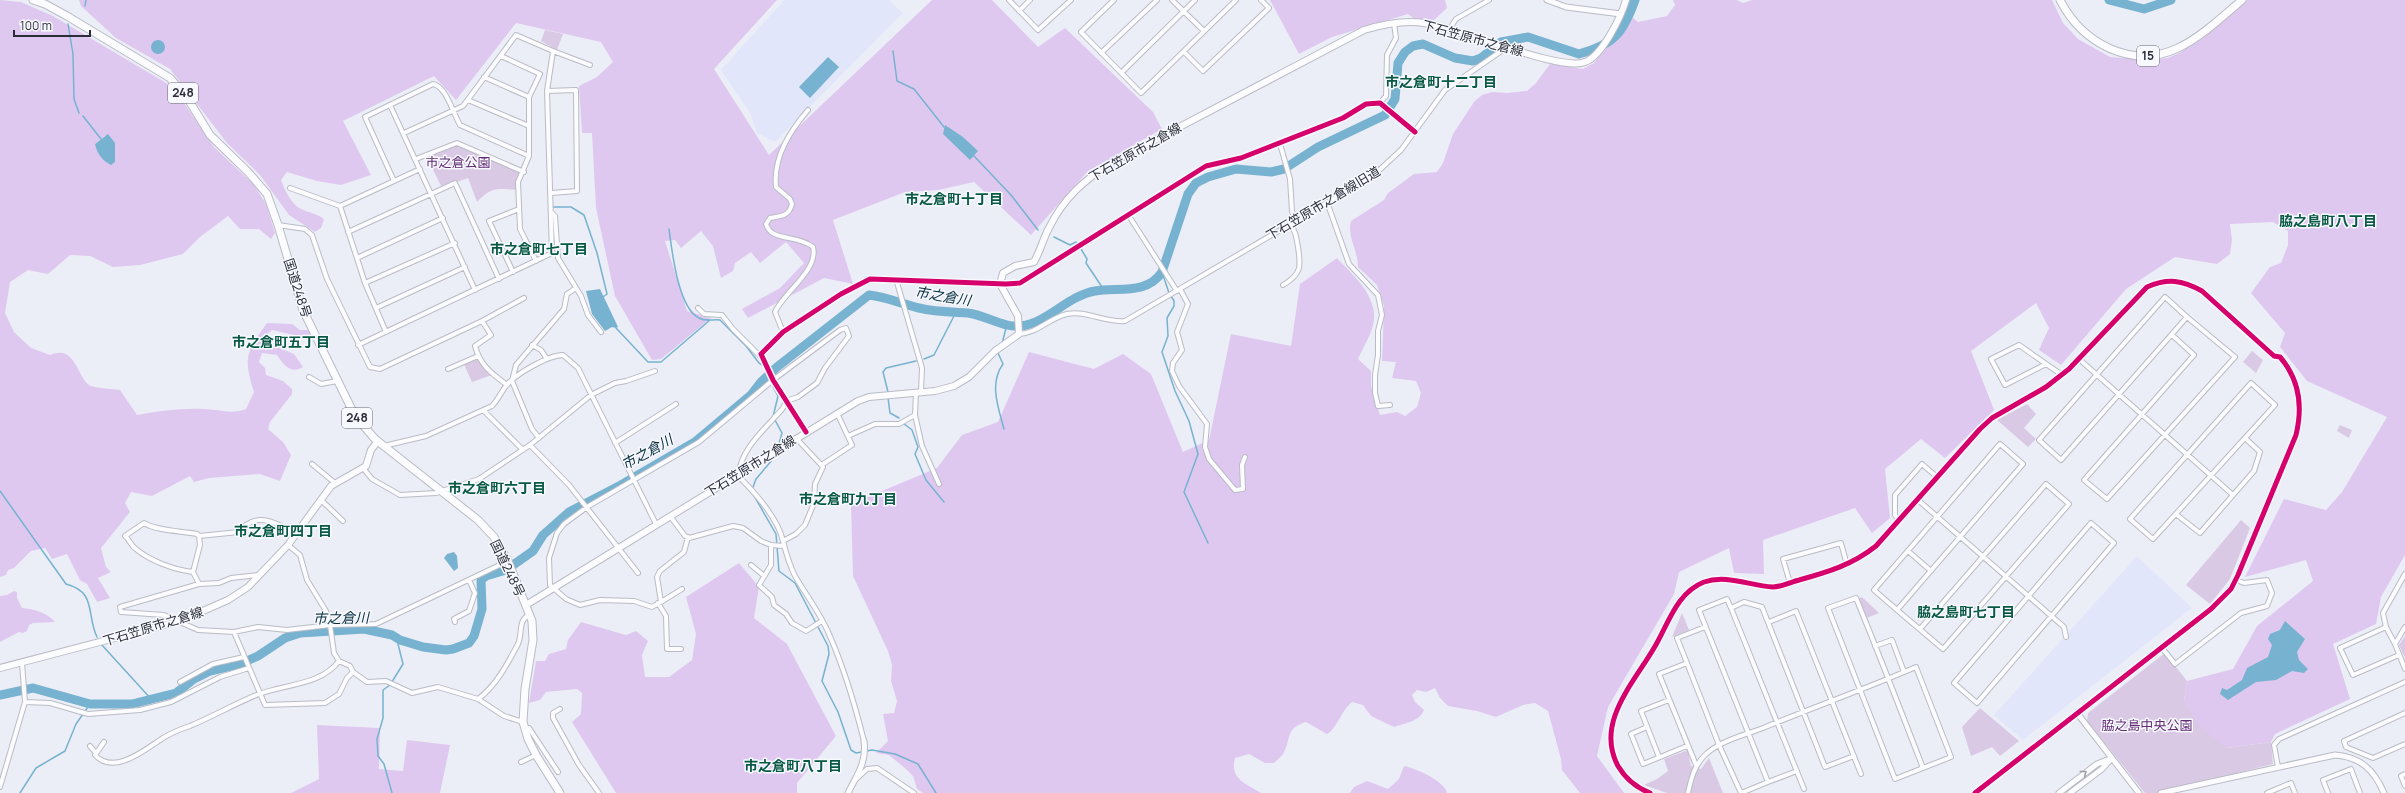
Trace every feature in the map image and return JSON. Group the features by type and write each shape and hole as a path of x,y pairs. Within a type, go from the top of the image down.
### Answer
{"main road":[{"name":"国道248号","path":"33,0 46,2 170,78 188,99 210,135 260,184 271,203 303,310 355,416 378,441 441,490 490,532 508,561 530,613 533,640 525,689 524,725 536,756 560,793"},
{"name":"下石笠原市之倉線","path":"1000,284 1003,273 1007,269 1034,262 1057,212 1079,185 1094,174 1347,37 1364,30 1394,23 1425,23 1553,61 1578,64 1593,58 1621,14 1626,0"},
{"name":"15","path":"2060,0 2074,22 2096,40 2118,52 2144,56 2170,51 2184,44 2242,0"},
{"path":"1000,284 1018,316 1019,332"},
{"name":"下石笠原市之倉線","path":"526,605 738,473 864,398 919,391 936,391 954,386 969,377 997,349 1019,332"},
{"path":"362,468 368,461 370,450 378,441"},
{"name":"下石笠原市之倉線","path":"0,668 180,621 228,600 248,587 298,534 331,486 362,468"}],"street":[{"path":"1009,0 1038,30 1071,0"},
{"path":"1019,11 1030,0"},
{"path":"1114,0 1081,32 1141,93 1236,0"},
{"path":"1101,53 1157,0"},
{"path":"1172,0 1204,31"},
{"path":"1121,73 1195,0"},
{"path":"1184,52 1203,71 1269,8 1261,0"},
{"path":"1547,0 1566,7 1621,14"},
{"path":"1449,30 1456,19 1487,1"},
{"path":"1382,104 1386,96 1387,55 1396,38 1394,23"},
{"path":"404,133 452,111 468,100 516,35 590,65"},
{"name":"下石笠原市之倉線旧道","path":"1177,291 1295,220 1374,175 1401,150 1445,90 1507,47"},
{"path":"358,345 552,253 547,91 553,51"},
{"path":"501,56 540,74 529,97 529,156 524,172 518,182 520,229 536,261"},
{"path":"484,77 529,97"},
{"path":"394,180 365,117 433,84 438,85 444,91 452,111 460,125 529,156"},
{"path":"547,91 576,90 577,191 551,194"},
{"path":"468,100 529,126"},
{"path":"762,359 762,350 782,332 863,282 878,278 1000,284 1020,283 1129,216 1206,166 1241,158 1280,144 1343,118 1366,104 1382,104 1415,132"},
{"path":"390,105 476,290"},
{"path":"782,332 775,312 809,267 815,254 813,247 803,240 774,236 768,230 766,224 770,218 784,216 790,211 792,204 790,198 776,187 777,167 791,130 808,110"},
{"path":"416,159 457,143 524,172"},
{"path":"1280,144 1288,172 1295,220"},
{"path":"290,188 340,206 420,169"},
{"path":"348,232 454,183 499,279"},
{"path":"1327,202 1349,264 1378,295 1382,315 1378,331 1375,393 1378,406 1390,405"},
{"path":"340,206 365,283 386,332"},
{"path":"513,272 489,221 519,209"},
{"path":"551,212 555,216 558,258 576,288 588,315 601,332"},
{"path":"1129,216 1177,291 1188,304 1177,332 1182,350 1173,363 1172,371 1179,386 1207,424 1205,447 1209,459 1235,490 1243,489 1242,465 1245,457"},
{"path":"357,258 443,218"},
{"path":"1283,284 1294,277 1301,263 1298,237 1290,223"},
{"path":"278,225 305,229 312,235 327,279 370,367 380,369 482,321 524,298"},
{"path":"365,283 454,243"},
{"path":"376,308 465,267"},
{"path":"896,279 922,368 915,415 925,455 939,484"},
{"path":"1650,793 1635,785 1621,771 1612,750 1611,726 1616,710 1655,647 1677,603 1696,586 1705,582 1728,580 1774,587 1847,565 1876,546 1992,418 2062,375 2147,287 2160,281 2174,280 2188,283 2202,291 2274,356 2280,357 2290,368 2298,389 2301,408 2296,435 2236,580 2222,601 1975,793"},
{"path":"539,438 532,429 512,381 516,365 564,309 567,294 576,288"},
{"path":"1019,332 1030,334 1054,319 1068,314 1083,314 1118,322 1125,321 1177,291"},
{"path":"2172,335 2194,354 2142,416 2084,480 2107,499 2235,357 2165,297 2039,440 2062,460 2187,317"},
{"path":"698,308 704,314 722,315 733,329 762,359 773,380 806,432"},
{"path":"482,321 490,335 475,346 478,356 484,367 506,385"},
{"path":"682,589 652,607 634,601 600,600 580,605 566,599 552,588 549,558 557,533 564,524 587,507 635,481 699,442 773,380 843,328 849,332 846,342 825,368 818,384 798,398 786,401 780,413 746,450 741,460 738,473 756,493 783,541 795,576 822,621 851,695 866,752 864,763 848,793"},
{"path":"532,345 541,350 547,359"},
{"path":"2046,364 2005,385 1991,359 2019,345 2062,375"},
{"path":"384,446 426,436 492,406 500,398 506,385 547,359 558,355 570,360 578,368 656,524"},
{"path":"448,369 478,356"},
{"path":"2079,359 2119,396 2233,495"},
{"path":"362,468 372,479 395,494 412,495 436,493 441,490 486,476 539,438 591,394 615,382 626,381 655,371"},
{"path":"309,377 321,384 337,381"},
{"path":"2251,384 2275,405 2244,438 2176,515 2152,539 2130,519 2251,384"},
{"path":"616,443 676,404"},
{"path":"483,410 523,450"},
{"path":"783,541 796,534 805,525 814,503 814,488 823,464 852,445 837,413"},
{"path":"848,436 875,424 899,424 915,415"},
{"path":"796,438 823,464"},
{"path":"2176,515 2200,533 2254,471 2260,452 2244,438"},
{"path":"1897,610 2023,464 2000,444 1874,590 1897,610 1943,649 2069,504 2046,484 1920,629"},
{"path":"530,445 580,498 638,573"},
{"path":"312,464 336,483"},
{"path":"1900,520 1895,515 1895,495 1922,464 1937,477"},
{"path":"1918,500 2064,627 2066,637"},
{"path":"322,501 343,521"},
{"path":"670,516 688,537"},
{"path":"193,572 184,571 162,563 137,550 124,536 144,524 150,528 175,529 198,534 199,536 239,532 245,524 255,519 275,523 298,534"},
{"path":"2091,523 2114,543 1977,703 1954,683 2029,597 2091,523"},
{"path":"688,537 733,526 743,528 761,542 771,545 784,546"},
{"path":"199,536 200,545 193,572 199,584"},
{"path":"681,649 667,649 666,616 660,603 657,577 660,571 684,552 688,537"},
{"path":"1790,583 1783,559 1841,543 1847,565"},
{"path":"288,545 300,555 307,580 326,611 330,625 334,653 339,661 350,666 353,672 367,682 381,680 390,682 412,693 438,687 478,698 504,716 529,728 558,772"},
{"path":"771,545 771,565 763,575 759,585 772,597 774,605 786,614 792,623 806,631 822,621"},
{"path":"1908,551 1931,571"},
{"path":"258,575 231,578 219,583 199,584 120,607 121,612 164,615 198,630 234,632 258,627 287,630 330,625 376,624 508,561"},
{"path":"751,564 763,575"},
{"path":"2405,574 2385,608 2386,627 2405,669"},
{"path":"455,622 454,619 469,611 475,593 469,580"},
{"path":"2162,648 2175,664 2236,616 2247,611 2267,606 2272,593 2267,580 2244,583 2236,580"},
{"path":"1688,793 1696,765 1707,753 1719,745 1803,712 1832,701 1860,690 1888,679 1916,667 1951,757 1923,768 1895,779 1860,690 1828,608 1856,598 1875,646 1888,679 1923,768"},
{"path":"1768,782 1747,734 1699,610 1727,599 1775,723 1804,789"},
{"path":"1731,608 1744,602 1762,607 1826,768 1854,756"},
{"path":"1769,622 1796,611 1861,774"},
{"path":"478,698 494,685 518,643 522,621 530,613"},
{"path":"1705,627 1677,638 1719,745 1740,793 1797,771"},
{"path":"2386,627 2340,648 2353,675 2399,655"},
{"path":"2395,644 2405,627"},
{"path":"234,632 259,694 265,705 270,706 283,703 301,705 325,703 339,694 347,678 353,672"},
{"path":"1875,646 1892,640 1904,672"},
{"path":"180,682 213,664 244,657"},
{"path":"90,746 98,758 105,761 122,761 140,754 168,736 259,694 321,677 333,668 339,661"},
{"path":"0,787 25,702 22,663"},
{"path":"1687,663 1659,674 1696,765"},
{"path":"25,702 50,703 88,714 140,710 171,702 220,677 249,668"},
{"path":"2278,767 2274,746 2279,739 2405,682"},
{"path":"1659,757 1641,711 1669,700"},
{"path":"560,709 553,713 553,718 579,765 599,793"},
{"path":"2077,714 2139,793"},
{"path":"2405,714 2344,741 2346,747 2372,758 2405,744"},
{"path":"1647,727 1631,734 1643,764 1687,746"},
{"path":"96,753 104,742"},
{"path":"2161,793 2335,755 2348,756 2368,766 2378,778 2384,793"},
{"path":"521,762 536,756"},
{"path":"2059,793 2097,764 2112,758"},
{"path":"2070,793 2102,769 2112,758"},
{"path":"853,782 867,769 877,768 914,793"},
{"path":"2328,793 2323,780 2351,769 2360,793"},
{"path":"2405,774 2401,776 2405,786"},
{"path":"2267,793 2291,783 2295,793"}],"shaded area":[{"path":"0,0 21,2 53,16 168,84 182,100 214,147 254,185 266,204 275,233 271,239 259,229 240,229 228,216 200,237 183,254 140,265 113,267 90,256 70,255 48,274 28,270 10,282 5,313 14,332 31,348 50,355 58,353 65,354 70,357 89,385 99,388 120,390 137,415 178,409 203,409 235,412 246,409 254,392 248,371 248,355 267,323 292,324 300,330 308,330 312,339 272,330 263,338 270,344 294,354 303,367 295,370 291,369 282,362 277,355 262,353 259,362 265,368 266,375 283,381 292,389 292,394 270,422 268,429 283,442 291,455 280,481 260,474 209,478 194,482 190,476 152,496 131,492 125,503 130,512 101,548 106,567 111,572 98,578 110,598 97,602 87,584 80,580 67,554 52,559 45,548 31,551 14,568 8,570 6,575 0,577","holes":["105,136 115,149 95,144"]},
{"path":"79,0 777,0 714,69 769,155 932,0 992,0 1038,47 1065,28 1153,112 1162,129 1088,171 1031,235 974,182 938,190 905,192 833,220 853,284 824,278 748,318 742,309 780,288 804,263 786,242 760,263 751,252 735,263 733,271 721,278 713,246 701,231 681,248 675,240 665,241 687,311 711,318 661,359 652,360 615,296 596,208 592,133 582,133 579,86 597,77 613,62 601,42 516,23 456,100 434,76 343,121 371,175 341,185 317,181 287,172 281,180 288,196 297,206 324,219 321,228 315,232 289,215 260,175 227,143 170,69 116,38 81,6"},
{"path":"784,0 889,0 903,13 775,142 757,133 750,113 721,70"},
{"path":"1270,0 1445,0 1447,8 1434,20 1419,22 1408,14 1332,37 1299,54"},
{"path":"1673,0 1737,0 1743,3 1752,0 2052,0 2063,23 2078,39 2110,57 2144,60 2168,58 2181,52 2247,0 2405,0 2405,555 2381,597 2376,624 2333,644 2350,699 2275,734 2271,742 2227,748 2200,727 2184,700 2187,681 2233,669 2257,626 2313,581 2306,560 2245,577 2284,499 2326,510 2342,492 2387,417 2307,381 2280,347 2285,333 2251,293 2270,267 2281,263 2288,245 2288,231 2273,222 2230,224 2232,240 2230,254 2217,264 2175,257 2126,289 2061,365 2039,350 2049,328 2036,303 1971,351 1994,410 1945,458 1921,439 1885,469 1890,518 1872,533 1855,508 1763,540 1764,574 1734,573 1729,548 1679,572 1674,594 1608,707 1597,756 1624,793 1580,793 1562,770 1561,759 1548,711 1535,703 1523,705 1496,717 1477,711 1448,706 1440,698 1435,688 1426,692 1417,690 1412,695 1415,702 1424,710 1419,717 1407,723 1394,727 1371,716 1363,705 1352,702 1333,729 1327,734 1306,722 1294,728 1291,731 1286,749 1274,763 1265,763 1249,754 1235,758 1234,765 1237,776 1245,784 1261,793 923,793 917,789 913,776 906,769 889,755 876,753 888,741 883,714 894,713 897,701 891,681 892,665 888,651 853,576 851,504 937,468 962,435 998,422 1029,352 1094,369 1123,354 1151,374 1183,452 1209,440 1231,334 1291,346 1300,284 1337,258 1364,288 1373,306 1373,325 1358,359 1371,371 1371,386 1380,415 1397,412 1405,416 1417,407 1421,393 1416,381 1392,378 1396,362 1382,361 1384,306 1377,285 1358,267 1358,261 1350,233 1351,221 1384,200 1388,193 1414,174 1437,172 1443,163 1453,134 1474,102 1482,95 1492,92 1507,93 1527,91 1536,83 1550,64 1583,69 1594,63 1605,47 1616,42 1633,18 1638,22 1667,16 1675,5"},
{"path":"2137,556 2192,608 2023,740 1994,715"},
{"path":"739,563 759,587 754,618 787,644 836,736 797,783 797,793 616,793 572,722 581,714 582,693 577,689 546,692 540,700 529,703 536,661 545,661 549,654 566,649 568,640 581,622 626,635 636,631 648,641 642,655 645,677 669,677 692,660 696,634 686,597"},
{"path":"14,591 17,592 17,598 22,608 40,612 55,622 33,623 29,625 27,631 23,633 19,632 0,642 0,596 7,595"},
{"path":"317,725 380,728 379,769 403,771 407,740 450,745 440,793 291,793 319,779"},
{"path":"1404,766 1415,769 1429,776 1441,784 1447,793 1350,793 1354,787 1367,781 1388,789 1399,779"}],"green space":[{"path":"545,30 563,34 557,50 541,41"},
{"name":"市之倉公園","path":"457,143 524,172 518,182 518,190 505,189 491,191 477,202 468,178 457,182 455,180 441,186 426,155"},
{"path":"2252,351 2263,360 2256,373 2243,362"},
{"path":"476,358 492,375 472,382 464,364"},
{"path":"2027,404 2036,414 2024,428 2036,439 2028,447 1997,420"},
{"path":"2340,425 2352,430 2349,438 2337,431"},
{"path":"2241,520 2250,528 2230,579 2210,604 2186,585"},
{"path":"1862,597 1879,613 1867,618 1859,598"},
{"path":"1682,613 1689,630 1672,637"},
{"path":"2405,636 2405,658 2399,645"},
{"name":"脇之島中央公園","path":"2165,653 2187,681 2184,700 2227,748 2271,742 2273,764 2157,793 2145,793 2087,721 2088,713"},
{"path":"1980,708 2019,741 2000,756 1992,747 1971,756 1962,727"},
{"path":"1688,750 1691,766 1701,769 1709,758 1723,793 1667,793 1644,785 1657,779 1668,771 1664,759"}],"water":[{"path":"158,40 163,42 165,47 163,52 158,54 153,52 151,47 153,42"},
{"path":"828,57 839,67 810,98 799,87"},
{"path":"945,125 963,137 978,151 970,160 943,134"},
{"path":"108,134 115,143 115,162 111,165 101,157 95,144"},
{"path":"600,289 618,327 612,327 605,331 592,314 586,291"},
{"path":"454,552 457,556 458,568 454,571 444,558 447,554"},
{"path":"2285,621 2305,639 2297,652 2299,660 2308,669 2304,673 2292,671 2276,680 2256,682 2228,700 2220,694 2222,688 2227,690 2242,680 2247,668 2268,657 2272,645 2268,639 2270,634 2280,630"}],"waterway":[{"path":"85,6 86,0"},
{"name":"市之倉川","path":"0,695 33,688 90,704 132,704 176,693 194,679 210,671 240,664 258,656 285,638 300,633 364,629 392,635 400,640 423,647 446,650 469,643 474,636 482,609 481,580 486,576 506,570 533,551 543,535 569,512 621,485 695,442 751,395 761,382 777,367 869,295 882,297 925,309 974,314 1008,325 1021,326 1040,320 1067,303 1085,294 1104,290 1132,289 1148,284 1156,279 1162,272 1188,194 1196,183 1208,177 1236,169 1271,172 1284,169 1318,147 1385,115 1395,99 1398,63 1405,52 1413,46 1423,44 1455,58 1473,61 1481,58 1501,42 1528,37 1579,54 1601,46 1616,36 1631,12 1635,0"},
{"path":"2109,0 2144,9 2171,0"},
{"path":"68,24 73,54 74,99 79,113"},
{"path":"893,51 897,81 914,89 944,127"},
{"path":"83,116 101,139"},
{"path":"974,156 1011,195 1038,230"},
{"path":"553,207 571,207 584,215 597,253 607,294 603,297"},
{"path":"669,229 677,278 686,303 692,312 702,319 720,320 746,346 759,363 764,366 777,367"},
{"path":"1054,237 1070,245 1076,242 1079,244"},
{"path":"1081,249 1087,259 1086,263 1104,290"},
{"path":"1162,272 1169,293 1174,301 1174,306 1167,318 1168,336 1162,352 1175,391 1189,421 1198,454 1184,492 1208,543"},
{"path":"924,359 934,355 955,314"},
{"path":"616,328 648,362 661,362 710,320"},
{"path":"1002,344 1007,324"},
{"path":"999,351 998,353 1003,364 996,379 996,395 1004,429"},
{"path":"888,392 883,372 886,368 916,361"},
{"path":"773,387 778,396 773,417"},
{"path":"888,398 890,413 899,418"},
{"path":"775,420 782,433 778,447"},
{"path":"903,423 912,430 918,447 915,454 926,480 944,502"},
{"path":"752,490 756,479 778,453"},
{"path":"0,491 66,584 76,588 87,598 97,637"},
{"path":"753,494 776,534 779,571 795,583 828,646 829,654 822,681 838,712 851,750 856,753 872,750 895,754 918,764 936,793"},
{"path":"392,793 384,764 378,756 377,739 383,718 383,690 390,685 403,664 398,644 400,640"},
{"path":"101,644 152,700"},
{"path":"20,793 36,768 65,751 76,724 90,704"}],"cycle path":[{"path":"806,432 773,380 761,354 783,332 841,294 870,279 1006,284 1020,283 1206,166 1241,158 1343,118 1366,104 1380,103 1415,132"},
{"path":"1650,793 1632,782 1624,775 1618,766 1612,750 1611,734 1614,719 1627,690 1654,648 1674,610 1686,594 1694,587 1704,582 1721,579 1764,586 1779,586 1830,571 1867,553 1876,546 1980,429 1992,418 2046,387 2069,369 2147,287 2168,281 2188,284 2202,291 2274,356 2280,357 2292,375 2298,394 2299,414 2296,435 2238,575 2231,589 2211,609 1975,793"}],"district":[{"name":"市之倉町十二丁目","path":"1441,82"},
{"name":"市之倉町十丁目","path":"954,199"},
{"name":"脇之島町八丁目","path":"2328,221"},
{"name":"市之倉町七丁目","path":"539,249"},
{"name":"市之倉町五丁目","path":"281,342"},
{"name":"市之倉町六丁目","path":"497,488"},
{"name":"市之倉町九丁目","path":"848,499"},
{"name":"市之倉町四丁目","path":"283,531"},
{"name":"脇之島町七丁目","path":"1966,612"},
{"name":"市之倉町八丁目","path":"793,766"}]}
